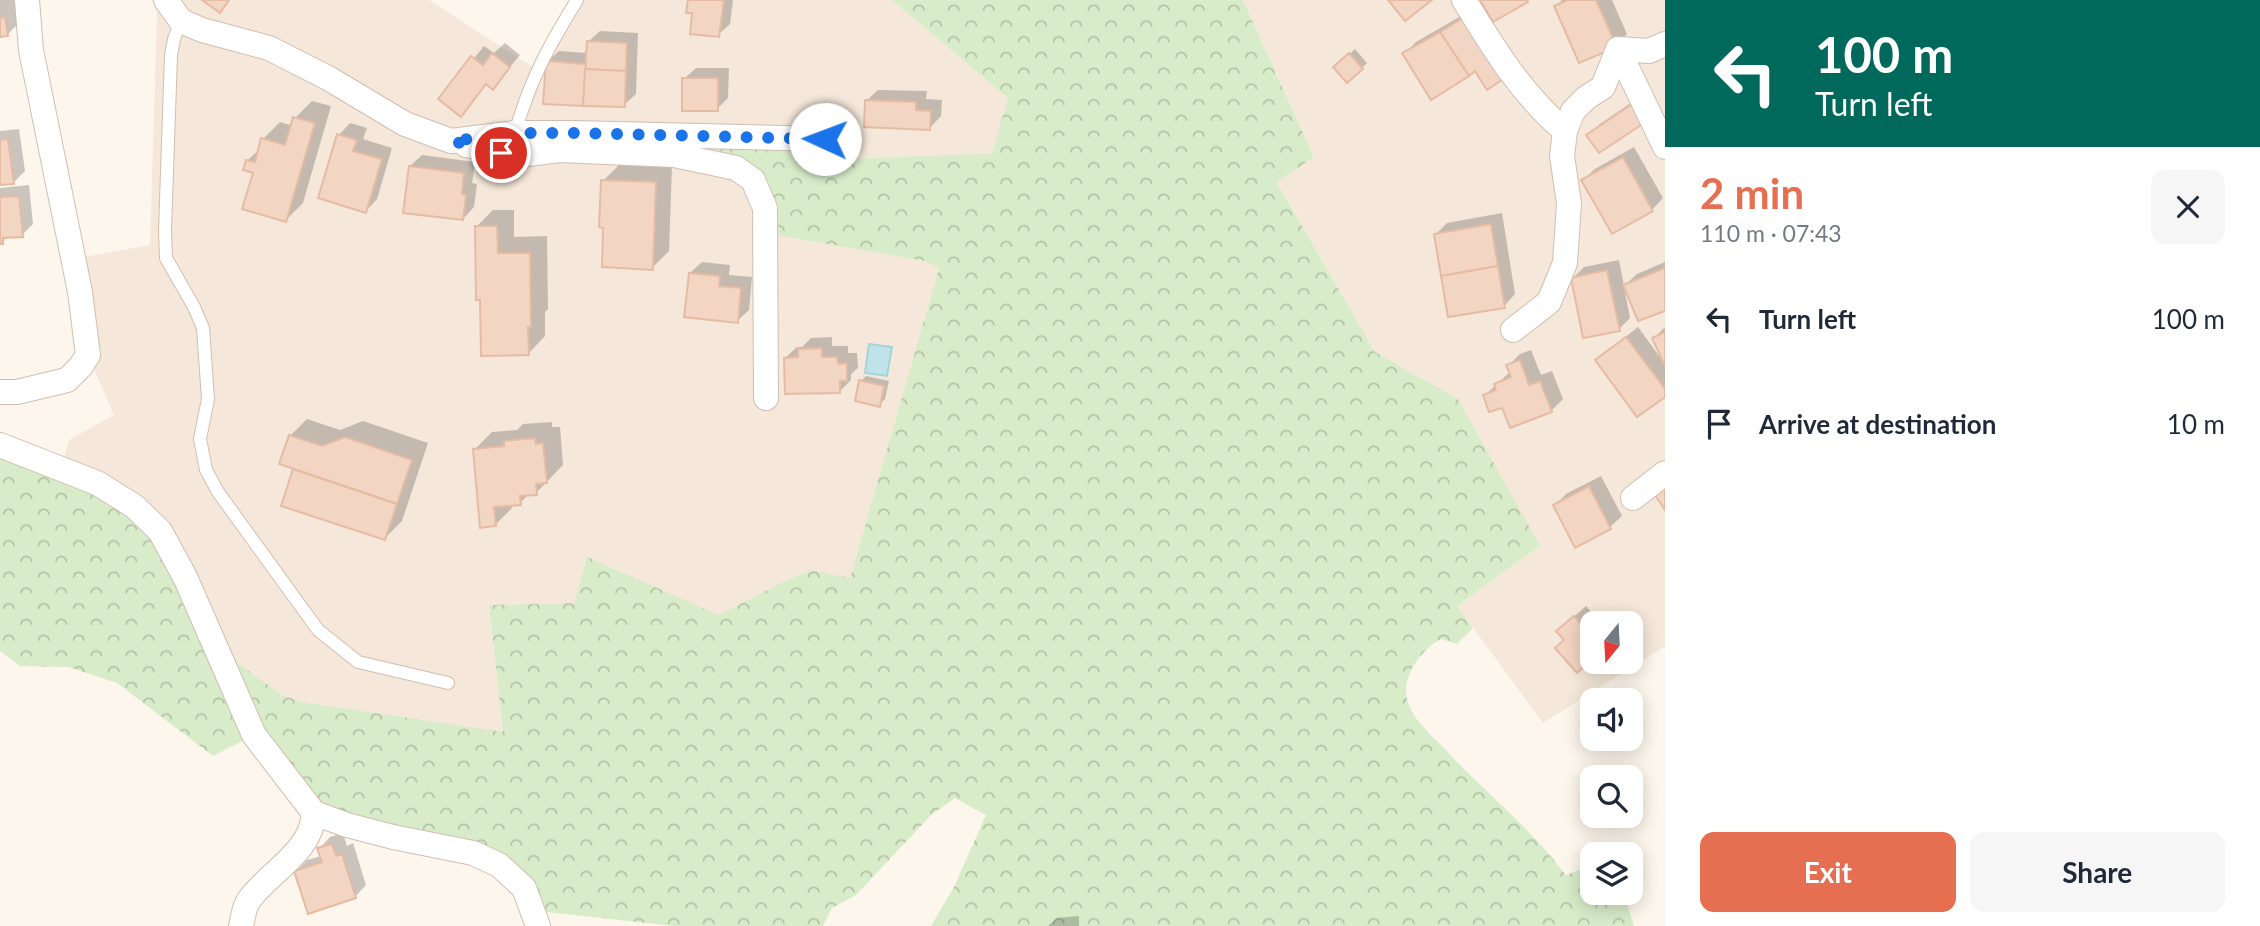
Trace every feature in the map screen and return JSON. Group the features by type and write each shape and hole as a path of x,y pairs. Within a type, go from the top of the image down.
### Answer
{"street":[{"path":"0,392 17,392 67,380 88,355 80,292 31,50 27,0"},
{"path":"166,0 181,21 202,30 269,48 328,78 405,124 452,141 483,150 519,155 560,150 674,155 736,168 753,180 765,208 766,398"},
{"path":"1464,0 1507,69 1546,115 1565,131"},
{"path":"1618,49 1649,51 1665,44"},
{"path":"1513,330 1549,302 1565,263 1569,203 1562,156 1565,131 1573,111 1586,98 1603,88 1618,49"},
{"path":"1618,49 1665,147"},
{"path":"452,141 515,133 825,139"},
{"path":"0,445 97,483 134,506 160,531 185,577 254,734 314,813 393,837 473,853 499,865 524,888 538,926"},
{"path":"1633,498 1665,473"},
{"path":"241,926 248,901 283,867 309,834 314,813"}],"lane":[{"path":"515,133 526,94 545,53 577,0"},
{"path":"181,21 171,55 166,258 203,328 208,399 200,439 206,470 218,492 318,630 358,662 448,682"}],"shaded area":[{"path":"152,0 429,0 533,67 571,0 892,0 1009,98 993,153 824,160 825,140 731,136 939,268 850,578 811,570 719,616 587,557 574,603 489,606 503,733 301,702 282,695 217,648 61,469 69,440 114,415 88,355 73,259 150,245 157,12"},
{"path":"1243,0 1665,0 1665,646 1643,660 1643,611 1580,611 1580,674 1621,674 1598,688 1580,688 1580,700 1543,723 1457,606 1539,547 1458,399 1375,352 1277,181 1314,156"}],"green space":[{"path":"892,0 1243,0 1314,157 1277,182 1375,352 1458,399 1540,546 1457,606 1473,628 1457,644 1441,639 1419,658 1406,686 1409,705 1424,728 1522,825 1566,875 1580,870 1580,905 1628,905 1634,926 931,926 954,887 986,815 955,798 931,815 856,895 832,908 823,926 674,926 547,912 536,919 499,865 314,813 254,735 213,756 117,683 68,667 20,666 0,651 0,445 134,506 217,648 282,695 302,702 503,732 489,605 574,603 587,557 719,615 811,570 850,578 939,268 925,261 765,233 753,180 674,155 680,136 825,139 825,160 992,153 1008,98"}],"water":[{"path":"869,344 892,347 887,376 865,373"}],"building":[{"path":"202,0 229,0 220,13"},
{"path":"688,0 724,0 719,37 690,34 692,13 686,13"},
{"path":"1388,0 1432,0 1405,21"},
{"path":"1480,0 1527,0 1528,2 1493,22"},
{"path":"1568,0 1596,0 1617,47 1579,63 1554,6"},
{"path":"5,17 8,36 0,37 0,18"},
{"path":"1463,18 1503,79 1487,90 1475,71 1469,76 1440,32"},
{"path":"1440,32 1469,76 1431,100 1402,53"},
{"path":"587,41 627,43 626,71 585,69"},
{"path":"492,53 510,67 493,90 486,84 461,117 438,99 471,56 483,65"},
{"path":"1349,53 1363,69 1347,83 1333,67"},
{"path":"546,61 586,64 583,106 543,104"},
{"path":"585,69 626,71 625,107 583,106"},
{"path":"682,78 718,78 718,111 682,111"},
{"path":"865,100 916,102 916,110 931,111 930,130 864,127"},
{"path":"1635,102 1647,121 1599,153 1586,135"},
{"path":"293,117 315,123 286,222 242,209 253,173 243,170 246,160 255,162 261,138 285,145"},
{"path":"337,134 357,140 353,151 382,159 366,213 318,198"},
{"path":"8,139 14,184 0,185 0,140"},
{"path":"1623,157 1653,211 1612,234 1581,180"},
{"path":"409,166 464,173 462,194 466,195 463,220 403,213"},
{"path":"601,180 656,182 653,270 602,267 603,228 599,227"},
{"path":"19,196 23,237 3,238 3,244 0,244 0,197"},
{"path":"1491,224 1498,266 1441,276 1434,234"},
{"path":"475,226 497,226 498,253 530,253 529,355 481,356 480,300 476,300"},
{"path":"1498,266 1505,308 1448,317 1441,276"},
{"path":"1665,268 1665,311 1638,321 1623,285"},
{"path":"1607,270 1620,331 1583,338 1571,278"},
{"path":"689,273 720,276 719,286 741,288 738,323 684,317"},
{"path":"1665,332 1665,366 1652,338"},
{"path":"1626,337 1665,389 1665,397 1637,417 1595,360"},
{"path":"822,348 822,357 837,357 838,364 847,363 847,381 840,381 840,393 785,394 784,358 798,357 798,349"},
{"path":"1520,360 1529,385 1540,381 1552,412 1510,428 1502,408 1489,412 1483,395 1496,390 1494,384 1511,377 1506,365"},
{"path":"859,380 884,386 880,407 855,401"},
{"path":"289,435 322,446 345,437 412,460 397,504 279,464"},
{"path":"535,438 536,444 543,443 547,483 536,484 537,495 520,496 521,505 494,507 496,526 480,528 473,449 504,446 504,441"},
{"path":"293,469 397,504 385,540 281,506"},
{"path":"1665,484 1665,510 1653,492"},
{"path":"1589,486 1611,529 1575,548 1553,505"},
{"path":"1574,616 1580,623 1580,670 1577,673 1555,648 1564,640 1556,631"},
{"path":"332,844 336,856 342,854 356,898 308,914 294,871 322,862 317,848"}],"route":[{"path":"501,153 452,141 515,133 825,139"}]}
